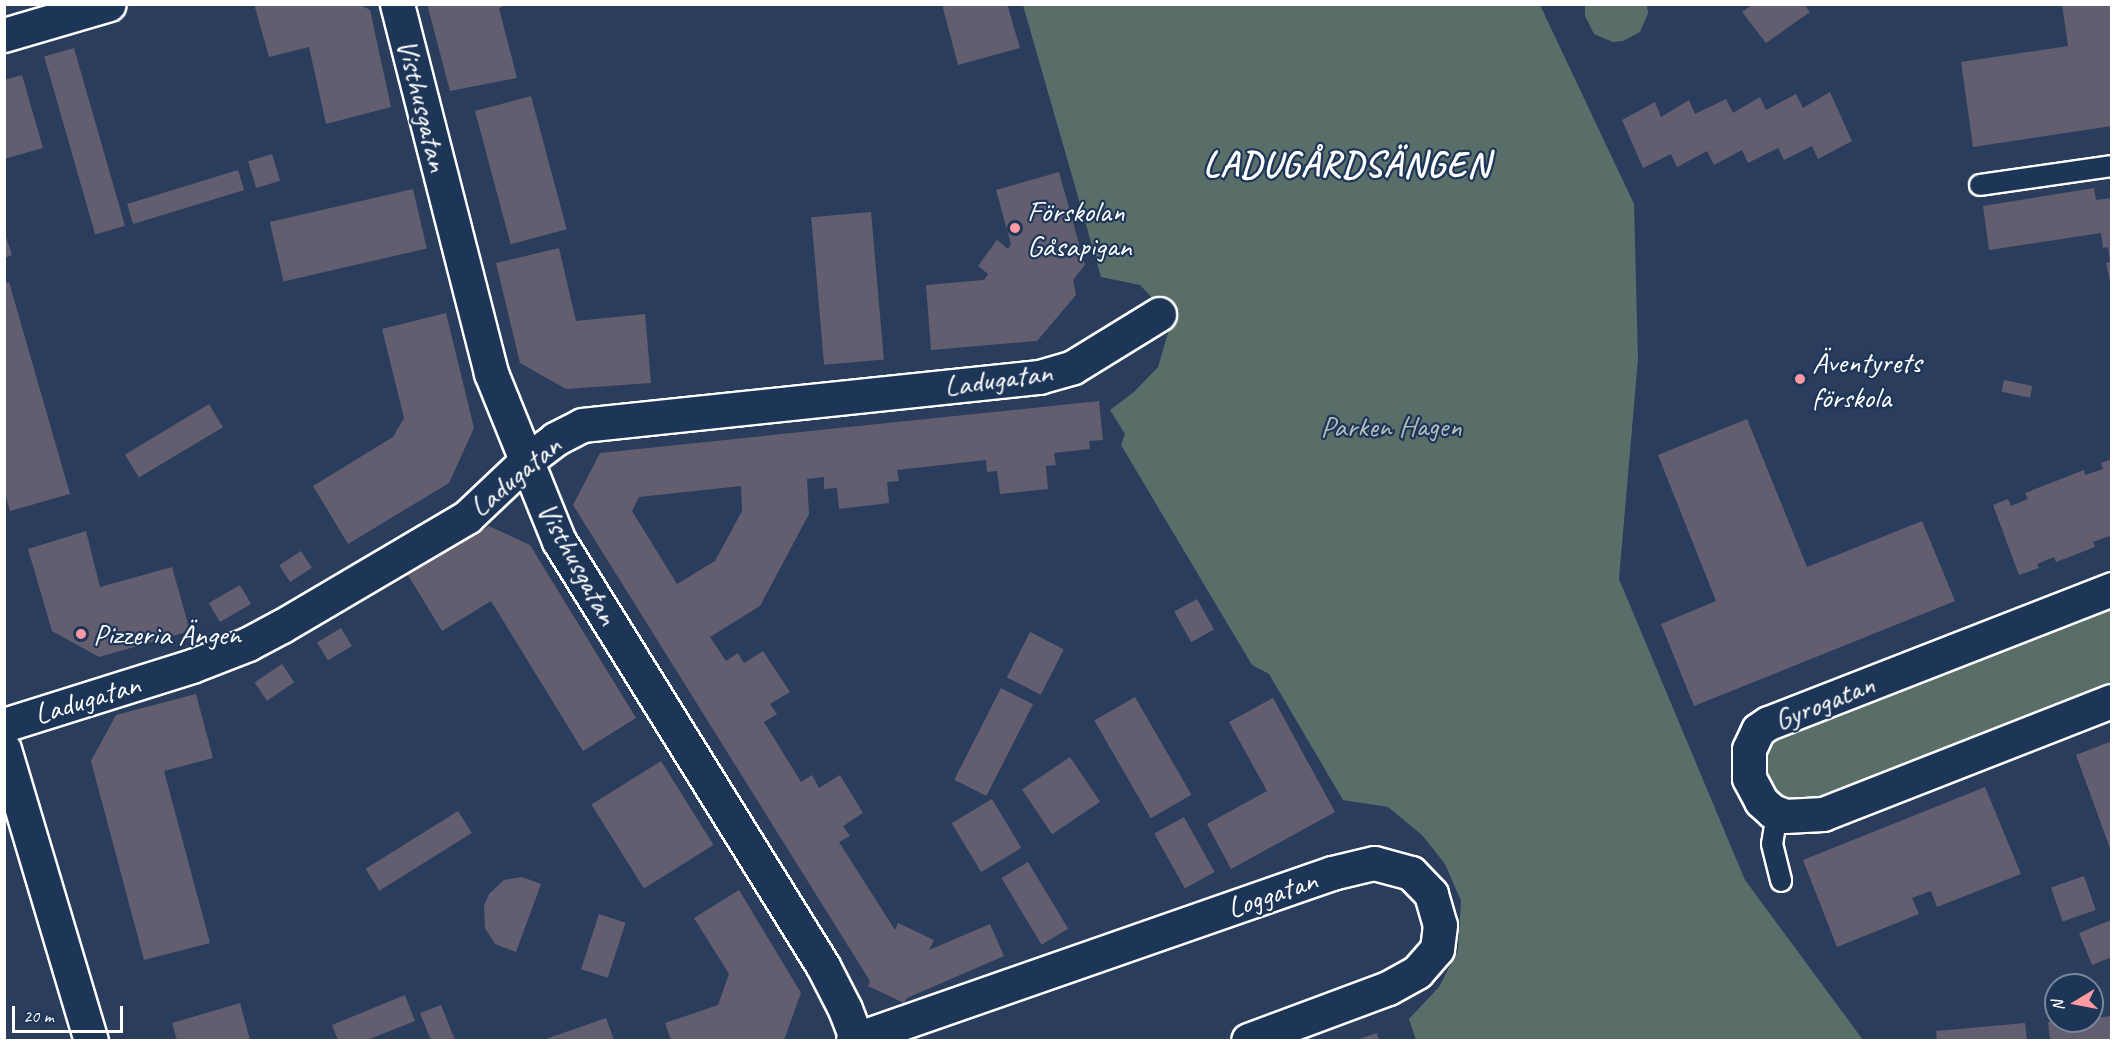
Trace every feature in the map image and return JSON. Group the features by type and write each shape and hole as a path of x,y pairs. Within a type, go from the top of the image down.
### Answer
{"street":[{"path":"4,35 109,4"},
{"name":"Visthusgatan","path":"398,4 491,373 525,462 559,541 823,966 845,1009 855,1040"},
{"name":"Ladugatan","path":"4,724 192,666 248,644 343,591 467,517 525,462 555,439 582,425 1039,377 1073,367 1159,314"},
{"name":"Gyrogatan","path":"1777,813 1761,801 1749,778 1748,764 1754,736 1768,723 2112,589"},
{"path":"1777,813 1785,816 1823,814 2112,701"},
{"path":"4,749 91,1041"},
{"name":"Loggatan","path":"855,1040 1332,873 1374,863 1411,873 1431,894 1440,925 1437,949 1417,972 1388,988 1248,1041"}],"lane":[{"path":"1980,185 2112,166"},
{"path":"1777,813 1772,844 1781,880"}],"green space":[{"path":"1585,4 1647,5 1648,13 1640,32 1623,41 1613,42 1594,34 1585,16"},
{"name":"Parken Hagen","path":"1023,5 1540,5 1634,204 1638,359 1619,579 1745,880 1863,1040 1416,1040 1409,1019 1439,987 1458,950 1461,901 1445,864 1422,835 1388,807 1343,800 1269,674 1252,665 1121,445 1125,434 1110,410 1134,392 1158,367 1168,333 1161,307 1140,285 1101,277"},
{"path":"2111,599 2111,691 1845,795 1791,804 1772,797 1759,780 1765,739"}],"building":[{"path":"254,4 359,4 370,10 391,107 326,124 309,47 269,57"},
{"path":"427,4 508,4 499,8 517,78 450,91"},
{"path":"942,4 1007,4 1020,48 958,65"},
{"path":"1753,4 1804,4 1810,12 1766,43 1742,12"},
{"path":"2062,4 2112,4 2112,126 1973,147 1961,62 2068,46"},
{"path":"74,48 125,226 95,234 44,57"},
{"path":"22,75 43,148 4,159 4,80"},
{"path":"1830,92 1852,141 1818,159 1812,146 1784,160 1778,148 1748,163 1742,150 1714,165 1707,151 1677,167 1671,154 1643,168 1622,120 1655,102 1661,117 1689,100 1695,114 1726,99 1733,113 1760,97 1766,110 1796,94 1803,108"},
{"path":"531,96 567,229 511,244 475,111"},
{"path":"272,154 280,181 256,188 248,161"},
{"path":"238,170 244,190 133,224 127,204"},
{"path":"1059,172 1085,265 1073,280 1076,295 1037,341 931,350 926,285 984,280 988,274 978,266 997,240 1008,249 1011,244 996,190"},
{"path":"2094,188 2096,200 2112,198 2112,290 2106,263 2110,262 2108,247 2103,248 2101,233 1989,250 1983,206"},
{"path":"413,189 427,248 283,282 270,222"},
{"path":"871,212 884,359 824,365 811,217"},
{"path":"4,231 12,255 4,258"},
{"path":"559,248 576,321 645,314 651,383 566,389 520,363 496,263"},
{"path":"9,282 70,494 10,511 4,490 4,283"},
{"path":"446,313 474,428 449,483 348,544 313,486 393,437 404,418 382,329"},
{"path":"2004,380 2032,386 2030,398 2002,392"},
{"path":"1099,401 1103,440 1089,441 1090,449 1054,453 1056,465 1046,466 1048,489 1000,494 997,471 987,472 986,460 897,470 899,481 887,482 889,503 839,509 837,488 824,489 824,477 807,479 809,514 760,606 710,637 726,661 738,653 744,663 763,651 790,692 770,704 777,714 764,722 801,782 812,775 819,788 840,775 863,813 843,826 850,836 839,842 895,930 898,923 934,940 929,950 990,924 1004,956 907,998 904,1003 868,986 870,981 573,505 600,453","holes":["741,486 742,511 715,561 677,584 632,511 639,497"]},
{"path":"209,404 223,427 139,478 125,454"},
{"path":"1747,419 1807,567 1922,521 1955,601 1694,706 1661,624 1716,601 1658,455"},
{"path":"2112,459 2112,542 2109,536 2093,542 2095,547 2056,562 2054,557 2037,564 2039,568 2019,575 1993,505 2008,499 2011,506 2028,499 2025,493 2084,470 2085,475 2103,469 2101,463"},
{"path":"489,526 530,545 636,718 583,751 491,601 442,631 408,575"},
{"path":"86,531 100,587 172,567 190,631 99,657 52,631 28,549"},
{"path":"301,551 312,568 290,582 279,565"},
{"path":"240,585 251,604 220,622 209,603"},
{"path":"1197,599 1214,630 1191,642 1174,612"},
{"path":"341,628 352,646 328,660 317,642"},
{"path":"1030,632 1064,649 1041,695 1007,677"},
{"path":"282,664 294,682 267,701 255,682"},
{"path":"1001,688 1033,704 986,796 954,780"},
{"path":"196,694 213,758 164,771 210,943 144,960 91,761 116,715"},
{"path":"1135,697 1192,795 1151,818 1094,720"},
{"path":"1273,698 1335,812 1231,869 1207,824 1267,791 1229,722"},
{"path":"2112,741 2112,850 2111,851 2076,755"},
{"path":"1070,757 1100,802 1052,834 1022,789"},
{"path":"661,761 713,845 644,888 591,804"},
{"path":"1985,787 2021,874 1937,907 1931,891 1912,898 1919,914 1837,947 1803,860"},
{"path":"992,799 1021,848 981,872 952,823"},
{"path":"458,811 472,833 379,891 366,869"},
{"path":"1184,817 1215,872 1185,889 1154,833"},
{"path":"1028,862 1068,929 1042,945 1001,878"},
{"path":"2084,876 2096,910 2063,921 2051,887"},
{"path":"522,877 541,884 516,952 495,944 485,928 484,906 489,894 504,880"},
{"path":"739,890 801,993 784,1040 671,1040 665,1023 718,1005 729,974 694,918"},
{"path":"599,914 626,923 608,978 581,969"},
{"path":"2111,920 2112,957 2092,965 2079,933"},
{"path":"405,995 415,1021 367,1040 338,1040 332,1025"},
{"path":"240,1003 250,1040 177,1040 172,1023"},
{"path":"441,1005 455,1040 431,1040 420,1013"},
{"path":"2112,1016 2112,1040 2050,1040 2049,1033 2104,1033 2104,1017"},
{"path":"606,1018 614,1040 543,1040"},
{"path":"2025,1023 2027,1040 1937,1040 1936,1031"},
{"path":"1377,1033 1379,1040 1356,1040"}],"place":[{"name":"Förskolan Gåsapigan","path":"1015,228"},
{"name":"Äventyrets förskola","path":"1800,379"},
{"name":"Pizzeria Ängen","path":"81,634"}],"district":[{"name":"LADUGÅRDSÄNGEN","path":"1347,165"}]}
